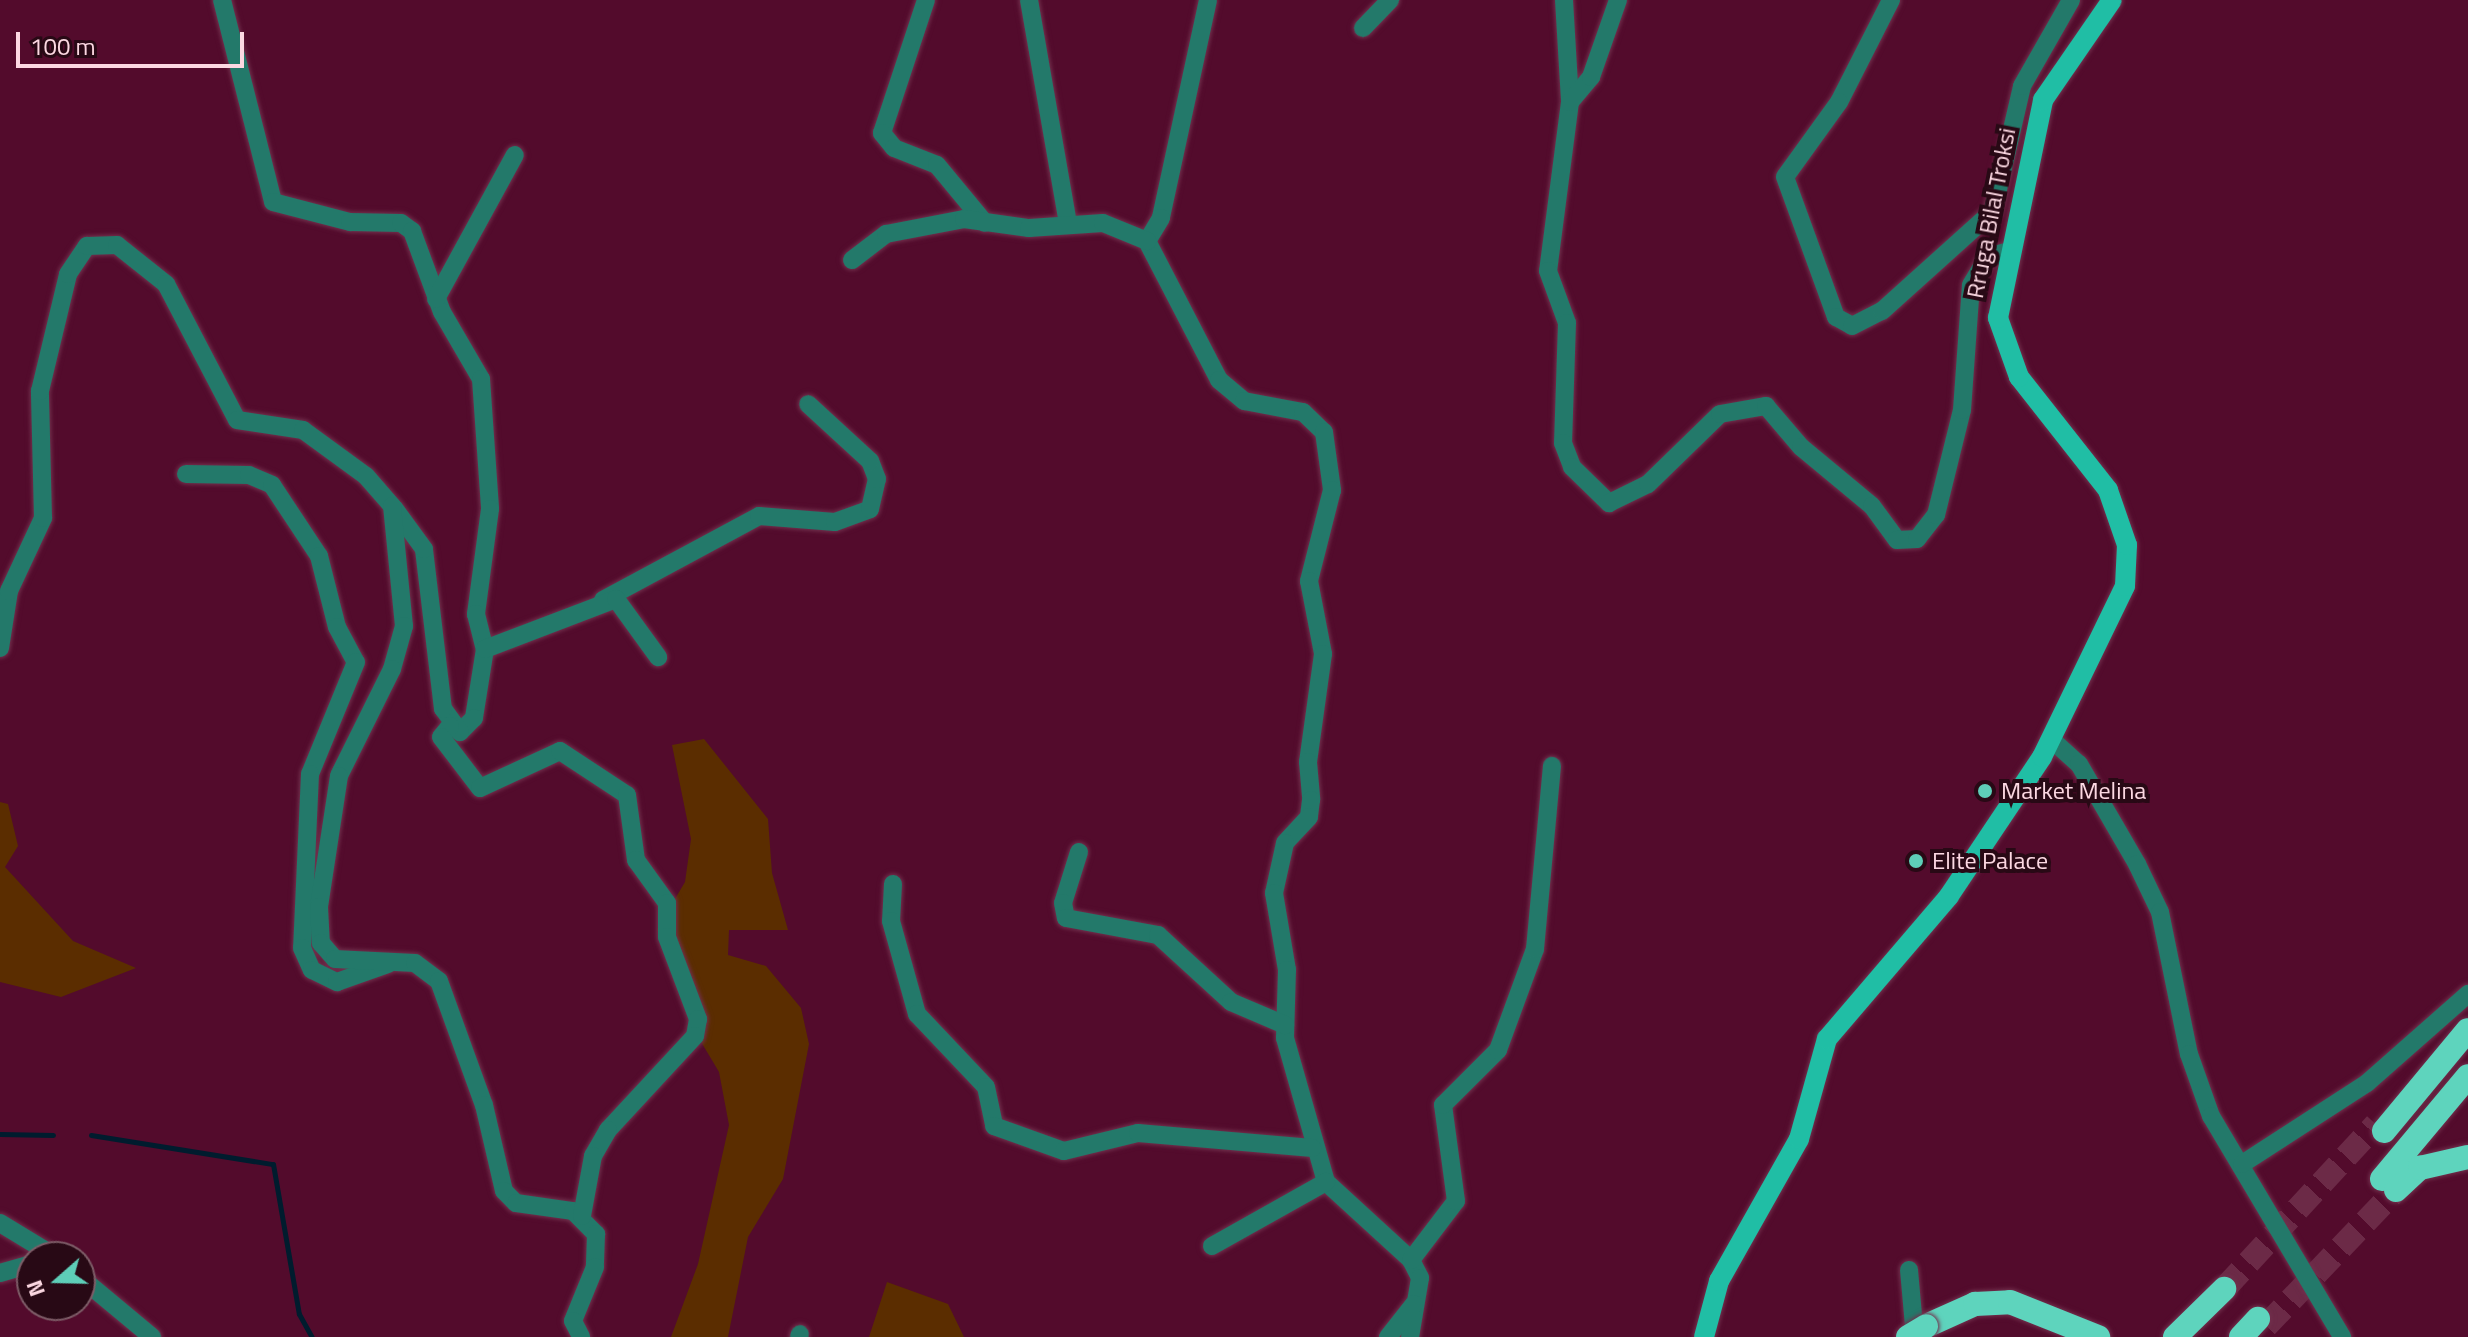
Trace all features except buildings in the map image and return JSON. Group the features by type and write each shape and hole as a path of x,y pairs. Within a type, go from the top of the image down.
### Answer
{"highway":[{"path":"2380,1128 2468,1030"},
{"path":"2468,1076 2389,1184 2420,1168 2468,1157"},
{"path":"2175,1337 2229,1294 2198,1337"},
{"path":"1916,1333 1984,1302 2050,1316 2098,1337"},
{"path":"2050,1316 2071,1337"},
{"path":"2241,1337 2260,1327"}],"main road":[{"name":"Rruga Bilal Troksi","path":"1706,1334 1719,1281 1795,1148 1827,1039 1949,896 2052,740 2114,616 2127,545 2108,490 2007,354 1998,318 2013,250 2023,133 2112,0"}],"street":[{"path":"222,0 273,202 350,222 401,223 421,242 436,299 481,379 490,509 476,614 485,649 474,718 460,732 450,726"},
{"path":"926,0 882,133 894,148 937,165 985,223"},
{"path":"1029,0 1068,224"},
{"path":"1147,241 1161,218 1208,0"},
{"path":"1363,28 1390,0"},
{"path":"1564,0 1570,102 1548,258 1550,289 1568,332 1563,443 1572,467 1609,503 1648,484 1720,414 1766,406 1801,447 1872,506 1897,540 1917,539 1936,515 1962,410 1971,285 1988,257 2013,250"},
{"path":"1570,102 1591,77 1618,0"},
{"path":"1891,0 1839,102 1785,177 1836,317 1852,326 1882,311 1918,272 1984,222 2000,199 2023,133 2030,65 2071,0"},
{"path":"436,299 515,155"},
{"path":"852,260 886,234 937,222 1103,223 1147,241 1219,380 1244,401 1314,418 1333,469 1309,581 1323,654 1308,762 1309,817 1285,843 1274,893 1287,970 1285,1025 1312,1148 1326,1182 1411,1260 1422,1292 1410,1337"},
{"path":"0,648 9,591 43,518 40,391 68,274 87,246 133,252 166,284 237,420 296,426 366,476 424,549 450,726 441,737 480,788 560,751 627,795 636,860 667,903 667,937 698,1019 695,1036 608,1130 593,1156 582,1216 599,1249 573,1321 581,1337"},
{"path":"485,649 603,600 759,516 835,522 870,509 877,479 870,461 808,404"},
{"path":"186,474 249,475 272,485 319,556 337,627 356,662 310,774 302,948 312,970 337,982 391,962"},
{"path":"392,506 404,626 392,669 339,776 319,907 329,954 415,963 439,981 509,1198 582,1216"},
{"path":"603,600 626,607 658,657"},
{"path":"2052,740 2087,777 2160,912 2189,1054 2211,1116 2342,1337"},
{"path":"1411,1260 1456,1201 1443,1105 1498,1050 1535,949 1552,766"},
{"path":"1079,852 1063,903 1066,918 1158,935 1231,1002 1285,1025"},
{"path":"893,884 891,921 917,1014 986,1087 994,1126 1064,1151 1138,1133 1312,1148"},
{"path":"2242,1164 2367,1083 2468,994"},
{"path":"1212,1246 1326,1182"},
{"path":"0,1223 30,1241"},
{"path":"1909,1270 1916,1333"},
{"path":"96,1290 152,1337"},
{"path":"1388,1337 1422,1292"}],"shaded area":[{"path":"704,739 768,819 772,873 788,930 729,930 728,955 766,966 801,1008 809,1044 783,1179 748,1237 728,1337 671,1337 698,1264 729,1125 719,1072 691,1025 657,929 685,882 691,839 672,745"},
{"path":"0,802 8,804 18,846 5,867 73,941 136,968 61,997 0,982"},
{"path":"887,1282 948,1304 964,1337 869,1337"}],"waterway":[{"path":"0,1134 53,1135"},
{"path":"91,1135 273,1164 299,1314 312,1337"}],"tunnel":[{"path":"2224,1289 2376,1124"},
{"path":"2266,1326 2396,1190"}],"place":[{"name":"Market Melina","path":"1985,791"},
{"name":"Elite Palace","path":"1916,861"}]}
